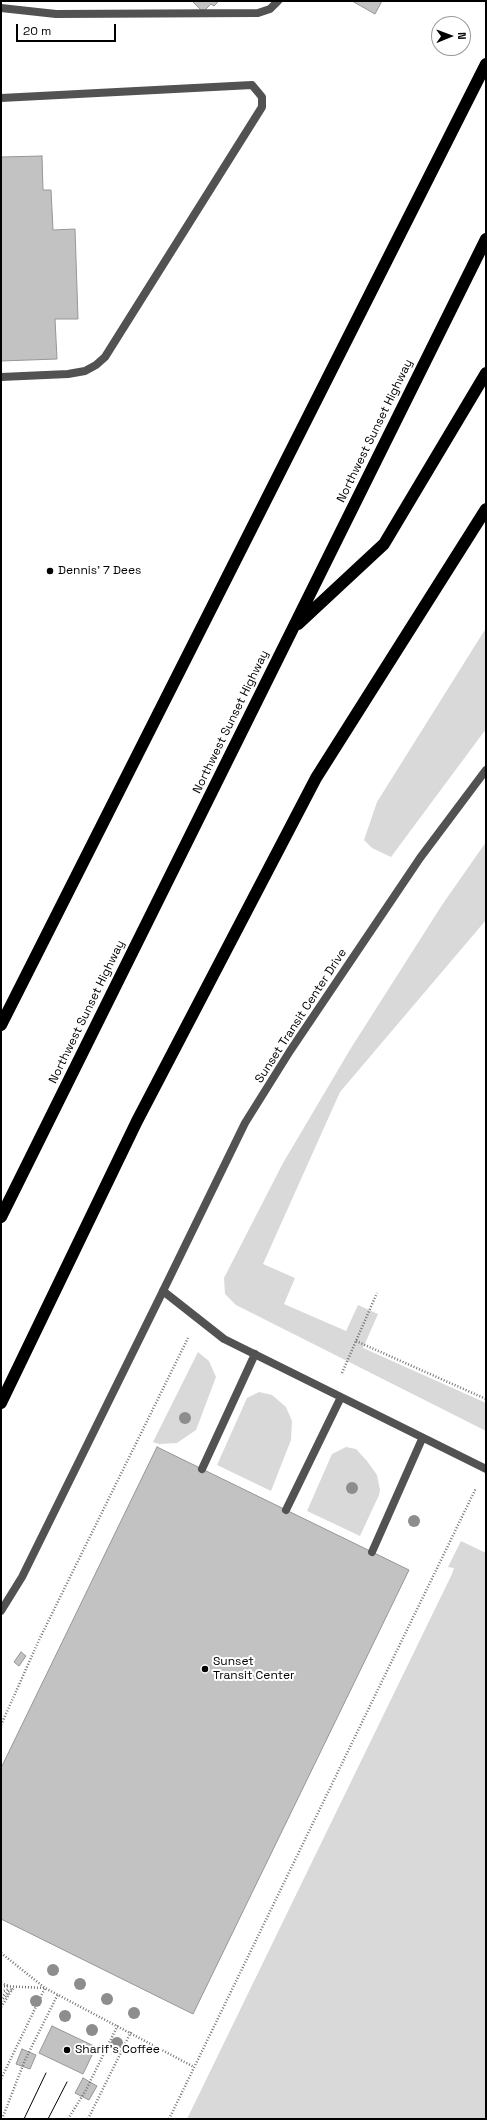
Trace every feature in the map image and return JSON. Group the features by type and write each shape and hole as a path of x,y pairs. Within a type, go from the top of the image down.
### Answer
{"highway":[{"path":"1,1025 486,64"},
{"name":"Northwest Sunset Highway","path":"1,1217 486,239"},
{"path":"293,629 384,544 486,372"},
{"path":"1,1403 137,1121 316,778 486,509"}],"street":[{"path":"1,8 56,14 258,13 270,9 278,1"},
{"path":"1,98 252,85 262,97 262,106 105,357 96,365 85,371 68,374 1,377"},
{"name":"Sunset Transit Center Drive","path":"1,1611 22,1577 245,1123 290,1051 416,864 486,770"},
{"path":"163,1291 224,1339 422,1439 486,1469"},
{"path":"202,1469 254,1354"},
{"path":"286,1510 337,1395"},
{"path":"372,1552 422,1439"}],"path":[{"path":"337,1395 356,1341 377,1293"},
{"path":"1,1725 39,1640 197,1319"},
{"path":"356,1341 486,1399"},
{"path":"169,2119 486,1469"},
{"path":"1,1953 45,1988 131,2032 194,2067"},
{"path":"1,1983 14,1987"},
{"path":"1,1986 45,1988"},
{"path":"1,1992 14,1987"},
{"path":"1,1997 14,1987"},
{"path":"1,2001 14,1987"},
{"path":"1,2007 14,1987"},
{"path":"1,2079 45,1988"},
{"path":"2,2117 25,2060 58,1994"},
{"path":"68,2119 86,2090 118,2026"},
{"path":"88,2119 131,2032"}],"shaded area":[{"path":"486,628 486,729 391,857 372,848 364,840 377,802"},
{"path":"486,842 486,920 340,1092 263,1264 295,1278 284,1304 346,1331 358,1305 378,1314 363,1348 486,1403 486,1431 236,1305 225,1294 224,1278 283,1163 351,1048 442,905"},
{"path":"198,1352 209,1361 216,1377 196,1430 177,1443 159,1444 153,1442"},
{"path":"259,1392 272,1395 286,1407 292,1421 291,1440 271,1491 217,1465 247,1398"},
{"path":"346,1447 356,1449 367,1461 377,1475 380,1490 360,1536 307,1511 332,1454"},
{"path":"461,1541 486,1553 486,2119 187,2119 452,1574 454,1568 448,1567"}],"building":[{"path":"192,1 219,1 214,6 211,4 203,12"},
{"path":"352,1 382,1 375,14"},
{"path":"42,156 43,190 51,190 53,230 75,229 78,319 55,319 57,359 1,361 1,157"},
{"name":"Sunset Transit Center","path":"157,1447 409,1570 193,2014 1,1919 1,1768"},
{"path":"21,1652 26,1656 19,1666 14,1662"},
{"name":"Sharif's Coffee","path":"52,2026 96,2047 83,2074 39,2053"},
{"path":"22,2049 36,2055 30,2069 16,2064"},
{"path":"83,2078 97,2086 89,2100 75,2093"}],"tram line":[{"path":"24,2119 46,2073"},
{"path":"48,2119 67,2082"}],"place":[{"name":"Dennis' 7 Dees","path":"50,571"},
{"name":"Sunset Transit Center","path":"205,1669"},
{"name":"Sharif's Coffee","path":"67,2050"}]}
